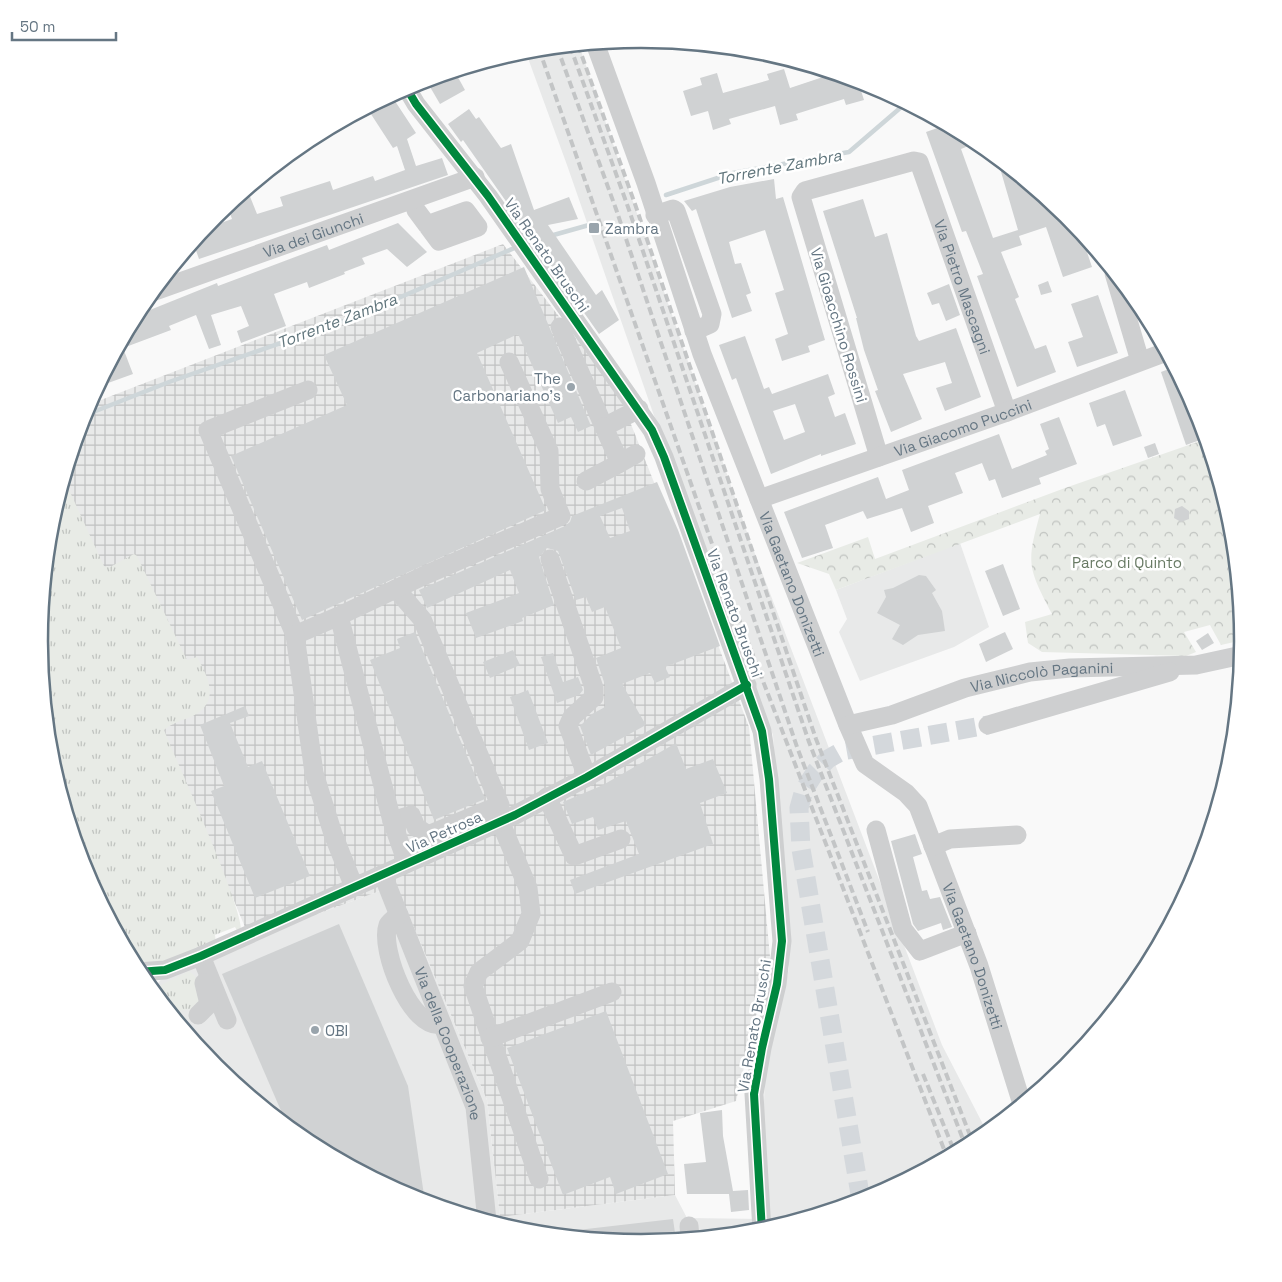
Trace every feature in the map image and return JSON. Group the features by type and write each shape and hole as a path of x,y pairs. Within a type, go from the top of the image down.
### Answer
{"street":[{"name":"Via Gaetano Donizetti","path":"597,49 646,183 694,331 746,471 759,499 848,725 865,764 914,802 967,933 997,1021 1020,1097"},
{"name":"Via Renato Bruschi","path":"410,95 475,177 639,408 652,430 664,457 762,731 769,779 782,941 778,984 760,1056 754,1094 761,1222"},
{"name":"Via Pietro Mascagni","path":"802,193 918,161 1007,412"},
{"name":"Via dei Giunchi","path":"165,288 413,201 475,177"},
{"name":"Via Gioacchino Rossini","path":"802,193 801,197 879,457"},
{"path":"413,201 416,210 427,225"},
{"path":"1119,290 1140,361"},
{"path":"560,327 620,463"},
{"name":"Via Giacomo Puccini","path":"759,499 1007,412 1160,354"},
{"path":"295,636 561,516 550,489 549,451 509,362"},
{"path":"308,390 208,430 295,636 314,773 333,834 354,887"},
{"path":"604,427 639,408"},
{"path":"586,481 636,454"},
{"path":"550,559 594,688 594,697 572,717 568,726 587,777"},
{"path":"392,821 410,815 416,827 428,835 500,805 422,619 396,589"},
{"path":"339,616 392,821 407,863"},
{"name":"Via Niccolò Paganini","path":"848,725 892,715 954,691 1030,672 1070,668 1196,665 1234,657"},
{"path":"988,726 1196,665"},
{"name":"Via Petrosa","path":"148,971 164,970 197,958 500,821 587,777 747,685"},
{"path":"547,797 574,856 622,839"},
{"path":"500,821 528,888 531,914 520,941 487,965 475,978 475,995 539,1179"},
{"path":"876,830 903,929 920,951 967,933"},
{"path":"933,846 950,839 1017,835"},
{"name":"Via della Cooperazione","path":"383,874 475,1108 486,1214"},
{"path":"399,915 388,924 387,933 394,971 417,1014 432,1024 442,1024"},
{"path":"197,958 210,1000 206,1009 198,1015"},
{"path":"197,958 227,1020"},
{"name":"Via Petrosa","path":"153,979 164,970"},
{"path":"490,1038 612,992"}],"shaded area":[{"path":"581,51 749,538 942,1045 983,1125 938,1155 868,1189 832,1203 757,1223 680,1233 602,1233 525,1223 487,1214 450,1203 414,1189 344,1155 280,1112 221,1061 170,1002 157,984 164,976 250,939 396,885 487,1100 500,1217 675,1195 687,1218 766,1219 763,1126 765,1076 789,968 773,735 668,456 528,59"},
{"path":"503,244 619,394 749,727 770,957 736,1101 673,1121 675,1195 500,1217 487,1100 396,885 250,939 159,722 101,573 66,497 79,450 99,401"},
{"path":"960,543 989,627 954,647 860,681 839,632 847,619 836,590"}],"green space":[{"name":"Parco di Quinto","path":"1200,441 1214,487 1223,525 1233,602 1234,642 1221,645 1210,625 1184,632 1196,652 1186,656 1042,652 1028,643 1025,622 1052,614 1038,586 1032,566 1031,555 1040,514 836,590 829,574 797,563 868,537 875,559 1065,488"},
{"path":"68,487 104,566 110,567 134,554 137,556 187,660 197,657 210,688 207,703 202,710 164,730 222,867 239,919 241,932 239,934 235,927 215,935 216,943 175,959 154,964 144,964 127,938 109,903 79,832 59,757 49,680 49,602 59,525"},
{"path":"189,971 195,976 203,997 191,1009 177,1011 159,987"}],"building":[{"path":"784,69 790,88 824,77 861,90 864,100 846,105 844,99 796,114 798,120 780,125 775,106 729,119 731,124 713,130 708,111 691,116 683,91 702,85 700,78 717,73 723,93 769,80 767,74"},
{"path":"458,77 465,90 440,104 430,87"},
{"path":"395,102 416,133 407,139 416,166 442,158 448,175 199,259 196,249 218,224 232,219 230,213 250,195 257,214 283,206 280,197 330,181 333,190 373,176 375,181 405,170 397,146 393,148 370,113"},
{"path":"469,109 476,119 479,117 501,148 511,144 534,210 569,197 578,219 548,225 596,295 602,290 619,320 599,334 463,140 461,142 448,124"},
{"path":"939,128 968,146 961,149 993,238 1018,230 1000,169 1061,221 1086,249 1092,267 1063,277 1046,227 1019,236 1022,245 1001,252 1019,297 1015,299 1035,349 1046,345 1056,372 1017,387 977,276 983,274 966,231 962,232 926,132"},
{"path":"774,179 776,199 783,197 825,340 808,346 810,352 782,361 775,339 788,334 775,293 784,290 765,230 729,242 735,264 741,263 751,293 746,295 752,311 732,318 696,209 692,211 684,201 730,187"},
{"path":"863,199 875,237 887,233 916,336 919,341 956,328 981,397 945,411 936,388 952,383 945,362 903,374 922,419 891,432 875,391 878,390 864,350 857,318 823,211"},
{"path":"398,223 427,252 407,267 387,249 362,258 365,264 344,272 345,274 309,288 307,282 274,294 286,326 241,343 237,331 249,326 241,306 211,315 221,345 209,349 196,315 169,326 171,330 125,347 148,311 217,283 218,286 327,245 329,250"},
{"path":"524,267 591,426 578,432 571,417 558,423 518,334 477,353 546,510 302,620 231,456 347,405 324,355"},
{"path":"1048,281 1052,292 1041,295 1038,285"},
{"path":"949,284 960,315 946,321 939,303 932,305 927,293"},
{"path":"1098,295 1118,353 1077,367 1068,342 1083,337 1071,304"},
{"path":"745,336 764,389 769,387 772,394 828,374 835,394 828,397 835,417 845,413 856,444 821,456 821,454 771,474 736,378 732,380 719,345","holes":["795,404 805,432 784,440 773,411"]},
{"path":"124,350 133,374 107,383"},
{"path":"1168,369 1199,440 1186,445 1161,372"},
{"path":"1125,390 1142,436 1113,446 1105,424 1097,427 1089,403"},
{"path":"1059,417 1077,464 1039,478 1041,484 1002,498 995,479 989,481 982,463 955,473 963,493 928,506 934,523 911,532 902,508 867,519 863,511 825,525 833,548 802,558 784,512 878,477 886,499 909,490 902,470 999,434 1012,469 1047,455 1045,451 1049,449 1040,424"},
{"path":"1155,443 1159,454 1148,458 1144,447"},
{"path":"657,482 678,530 720,646 665,667 670,677 655,683 650,673 622,684 646,725 591,755 580,726 592,714 605,707 605,685 596,658 621,648 605,607 592,612 586,597 576,600 558,551 547,548 539,557 554,605 522,618 523,621 476,638 466,613 519,593 510,570 427,608 419,590 565,526 570,522 572,516","holes":["622,508 630,531 610,538 600,516"]},
{"path":"1182,506 1189,511 1189,519 1181,522 1174,518 1175,509"},
{"path":"1003,564 1020,609 1003,616 985,571"},
{"path":"919,575 926,576 936,590 932,593 942,611 945,631 918,635 903,645 892,639 900,625 877,613 886,597 884,590 893,588"},
{"path":"415,632 485,799 434,820 370,660 400,648 397,639"},
{"path":"1005,632 1013,649 986,662 979,644"},
{"path":"1208,633 1214,643 1202,650 1196,641"},
{"path":"513,650 520,665 490,678 483,662"},
{"path":"553,653 563,682 578,677 583,690 579,695 557,703 541,657"},
{"path":"528,690 548,743 529,750 510,697"},
{"path":"245,706 249,716 230,723 248,767 262,761 310,876 255,898 211,791 224,786 200,725"},
{"path":"676,743 686,769 713,759 727,793 700,803 713,844 575,894 570,880 639,854 626,821 598,830 593,817 572,824 563,802 603,785"},
{"path":"915,834 922,854 913,857 922,891 927,890 930,899 940,897 952,927 943,930 941,923 918,931 913,924 891,841"},
{"name":"OBI","path":"339,924 408,1086 424,1193 344,1155 282,1114 222,974"},
{"path":"606,1011 668,1174 616,1194 610,1177 563,1195 507,1048"},
{"path":"722,1110 723,1136 733,1191 748,1190 749,1210 731,1212 729,1194 687,1194 684,1164 706,1162 700,1113"},
{"path":"673,1219 675,1233 602,1233 576,1230"}],"waterway":[{"name":"Torrente Zambra","path":"666,195 733,173 849,152 900,108"},
{"name":"Torrente Zambra","path":"550,236 589,225"},
{"name":"Torrente Zambra","path":"94,412 169,382 352,318 519,246"}],"tunnel":[{"path":"860,1192 801,849 799,808 804,790 816,771 828,759 842,751 988,725"}],"railway":[{"path":"580,51 635,204 816,739 970,1135"},
{"path":"572,52 628,207 809,742 963,1139"},
{"path":"559,54 616,209 797,747 868,932"},
{"path":"542,56 732,601 945,1151"},
{"path":"923,1074 952,1146"}],"cycle path":[{"path":"410,95 488,196 652,430 664,457 762,731 769,779 782,941 777,984 762,1048 754,1094 761,1222"},
{"path":"148,971 165,970 201,956 515,815 587,777 747,685"}],"place":[{"name":"Zambra","path":"594,228"},
{"name":"The Carbonariano's","path":"571,387"},
{"name":"OBI","path":"315,1030"}]}
